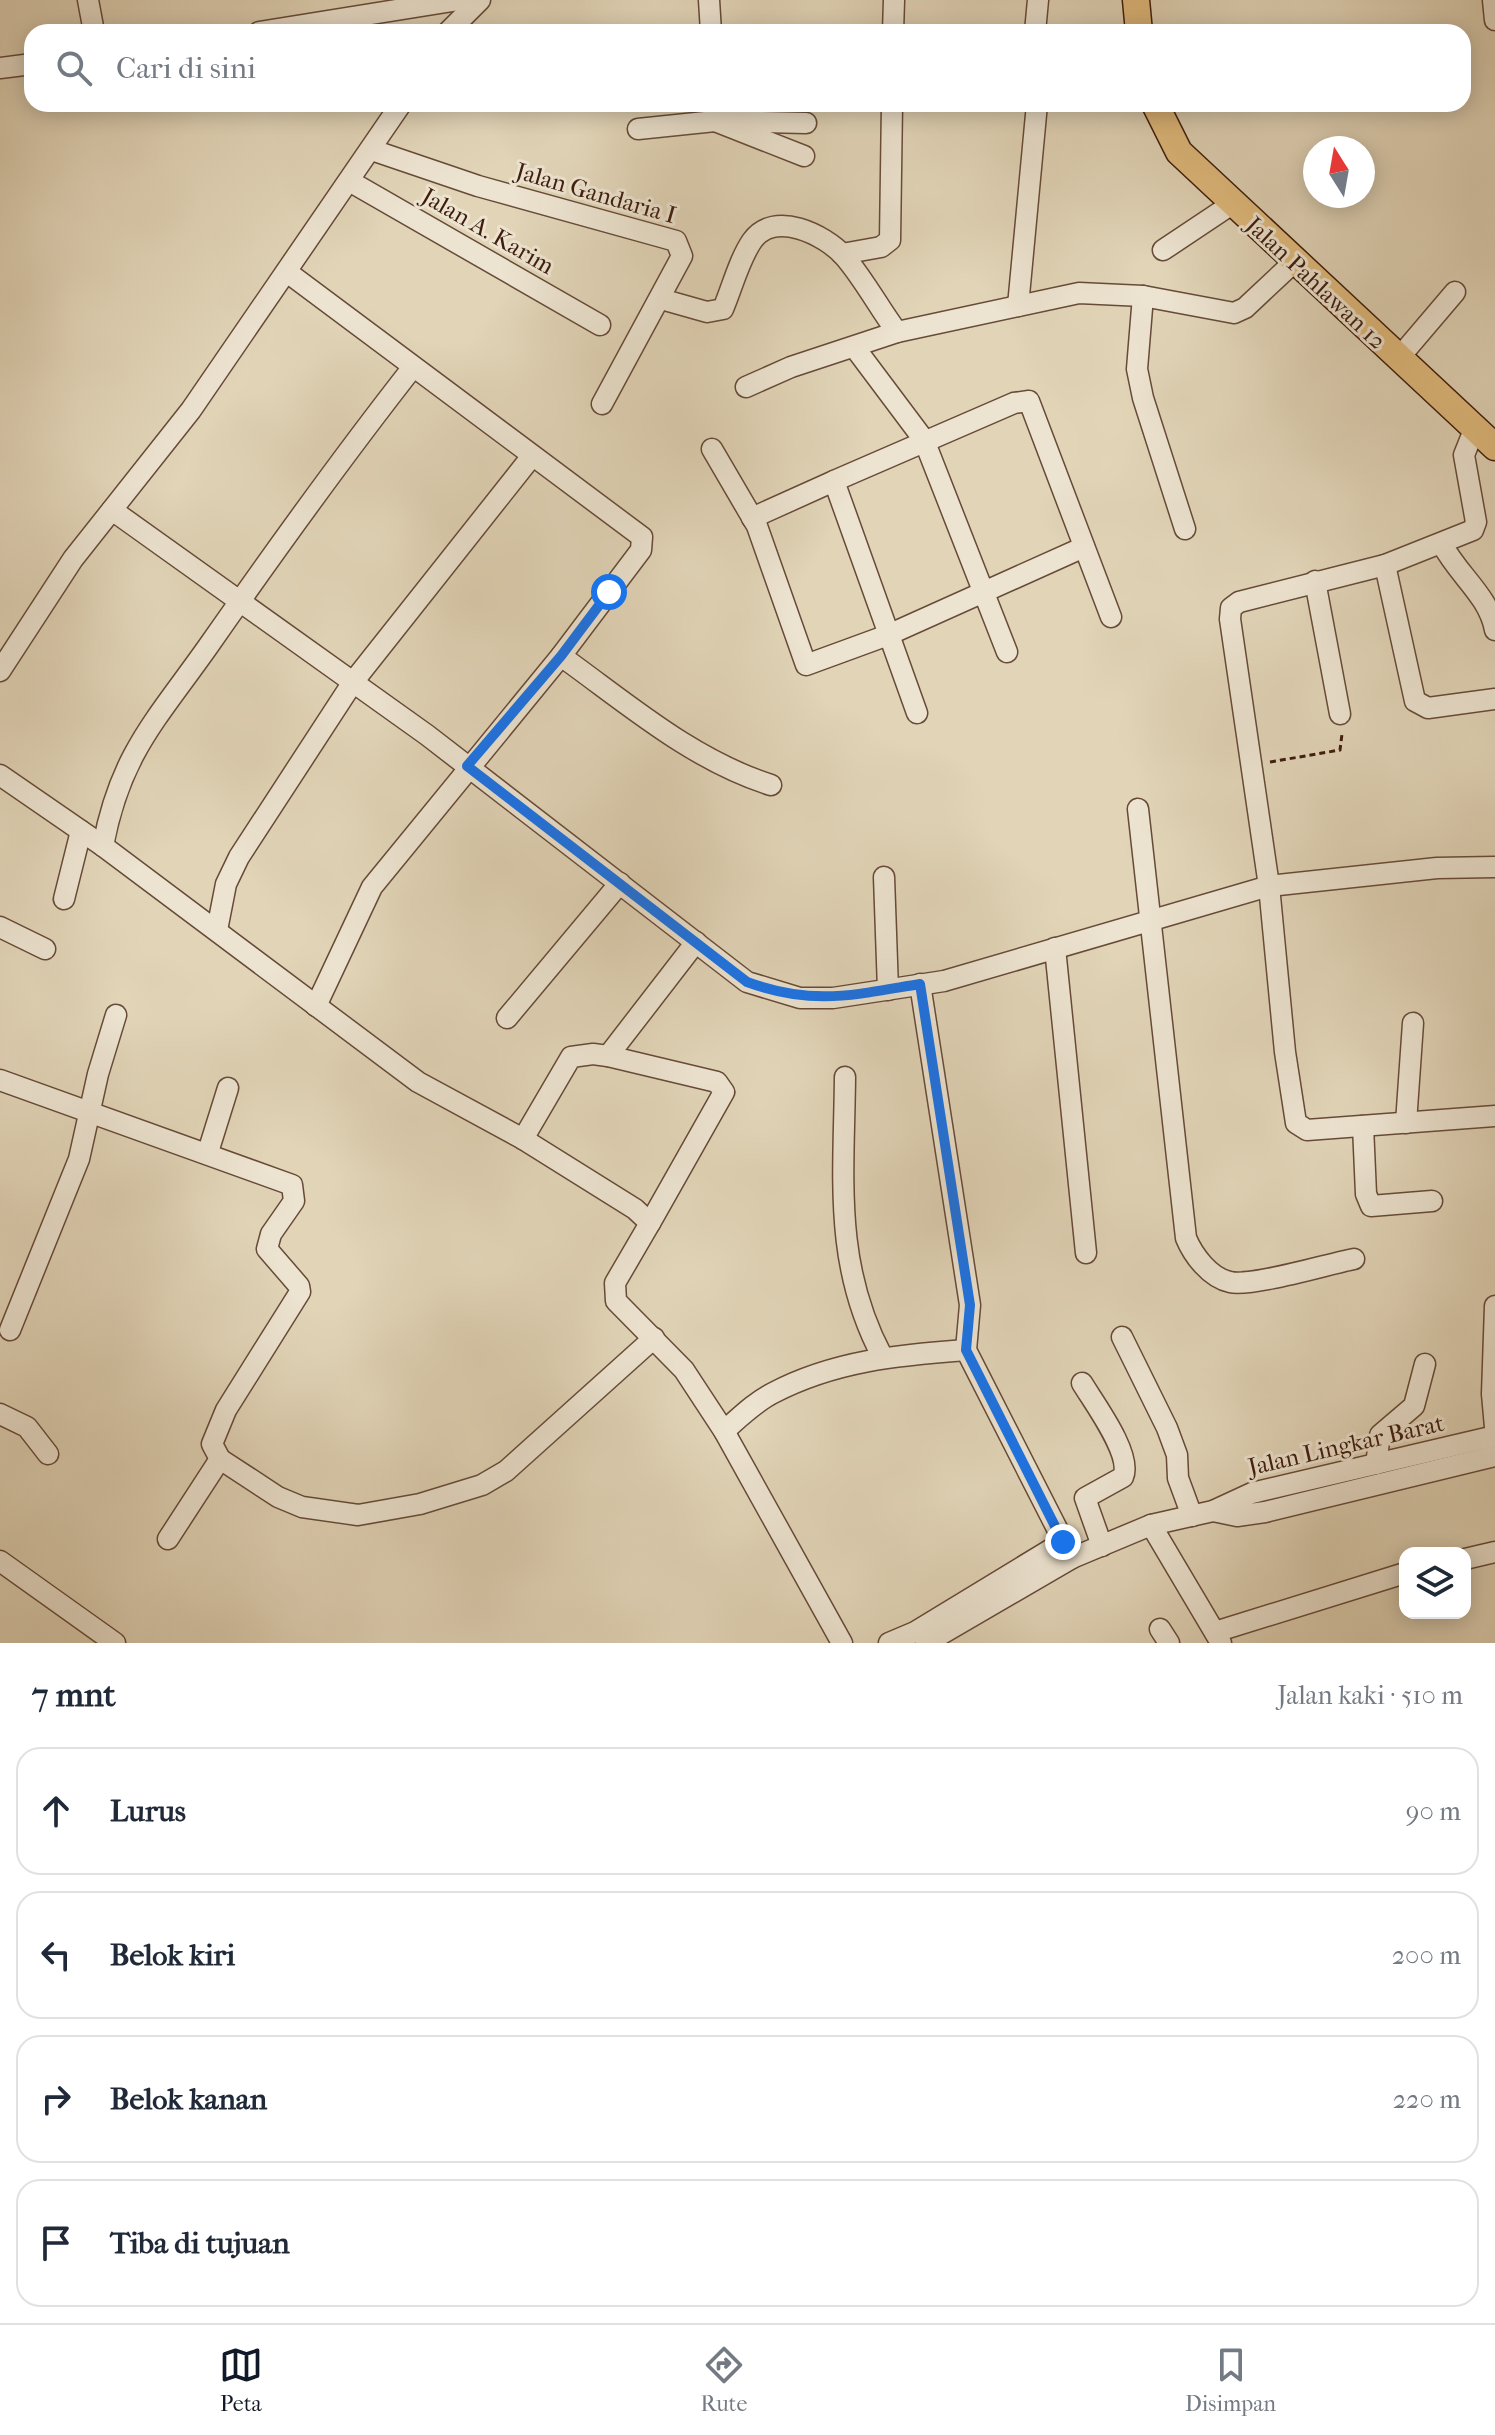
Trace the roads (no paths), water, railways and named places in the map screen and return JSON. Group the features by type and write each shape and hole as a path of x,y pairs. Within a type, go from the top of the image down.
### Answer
{"main road":[{"path":"1136,0 1138,24"},
{"name":"Jalan Pahlawan 12","path":"1159,112 1179,152 1495,447"}],"street":[{"path":"88,0 92,24"},
{"path":"456,24 480,0"},
{"path":"709,0 710,24"},
{"path":"893,24 894,0"},
{"path":"1036,24 1038,0"},
{"path":"1493,0 1495,20"},
{"path":"292,24 353,9 450,1"},
{"path":"0,68 24,65"},
{"path":"1,667 73,559 191,410 351,182 396,112"},
{"path":"715,112 804,156"},
{"path":"638,129 715,112 806,123"},
{"path":"842,254 881,247 890,240 892,112"},
{"path":"1018,306 1036,112"},
{"name":"Jalan Gandaria I","path":"372,150 478,186 676,241 682,256 602,404"},
{"name":"Jalan A. Karim","path":"351,182 600,325"},
{"path":"1163,250 1232,204"},
{"path":"661,299 707,312 723,309 752,240 778,226 797,227 842,254 897,332"},
{"path":"746,387 791,367 897,332 1079,293 1143,296 1234,313 1245,308 1294,262"},
{"path":"287,272 532,456 635,528 642,537 641,550 561,656 467,766 372,887 316,1006"},
{"path":"1398,359 1455,292"},
{"path":"1143,296 1137,369 1185,529"},
{"path":"855,348 924,440 985,589 1007,652"},
{"path":"103,846 108,815 132,754 238,599 413,367"},
{"path":"752,518 924,440 1014,403 1029,401 1111,617"},
{"path":"1474,430 1464,455 1476,522 1464,535 1385,565 1239,602 1231,608 1269,886 1285,1052 1296,1123 1307,1130 1495,1116"},
{"path":"712,449 752,518 806,665 888,635 1084,547"},
{"path":"217,930 226,884 239,857 353,682 532,456"},
{"path":"834,481 917,713"},
{"path":"112,510 467,766 747,982 773,992 800,998 833,998 920,984 1269,886 1437,868 1495,867"},
{"path":"1442,544 1459,574 1489,607 1495,630"},
{"path":"1385,565 1415,701 1428,708 1495,699"},
{"path":"1315,581 1340,714"},
{"path":"561,656 697,754 735,774 771,785"},
{"path":"0,775 103,846 418,1082 523,1139 635,1209 650,1223"},
{"path":"1138,809 1153,920 1186,1238 1192,1251 1214,1273 1233,1283 1354,1259"},
{"path":"64,899 81,831"},
{"path":"884,877 888,990"},
{"path":"507,1018 620,883"},
{"path":"0,927 45,949"},
{"path":"608,1056 696,942"},
{"path":"1055,948 1086,1253"},
{"path":"920,984 970,1305 966,1350 1067,1550"},
{"path":"10,1330 79,1159 88,1114 116,1015"},
{"path":"1406,1123 1413,1023"},
{"path":"523,1139 571,1057 593,1054 608,1056 717,1082 724,1092 723,1100 613,1292 616,1301 684,1370 724,1431 842,1643"},
{"path":"845,1077 844,1240 868,1329 882,1356"},
{"path":"0,1080 88,1114 208,1152 292,1185 294,1201 271,1234 267,1249 300,1290 226,1410 212,1444 220,1459 278,1497 329,1513 358,1515 420,1504 482,1485 506,1471 654,1338"},
{"path":"208,1152 228,1088"},
{"path":"1363,1126 1366,1194 1371,1206 1432,1201"},
{"path":"1495,1306 1495,1427"},
{"path":"1122,1337 1167,1428 1177,1455 1178,1478 1192,1516"},
{"path":"724,1431 770,1394 812,1375 882,1356 966,1350"},
{"path":"1376,1464 1380,1435 1414,1406 1425,1364"},
{"path":"1082,1383 1120,1448 1125,1465 1123,1477 1085,1498 1102,1546"},
{"path":"0,1414 27,1427 48,1454"},
{"name":"Jalan Lingkar Barat","path":"1213,1511 1252,1493 1495,1436"},
{"name":"Jalan Lingkar Barat","path":"1213,1511 1237,1516 1265,1512 1495,1456"},
{"path":"168,1539 220,1459"},
{"path":"889,1643 1067,1550 1102,1546 1151,1525 1213,1511"},
{"path":"1151,1525 1218,1638 1399,1575"},
{"path":"926,1643 1067,1550"},
{"path":"1471,1558 1495,1552"},
{"path":"0,1561 115,1643"}]}
